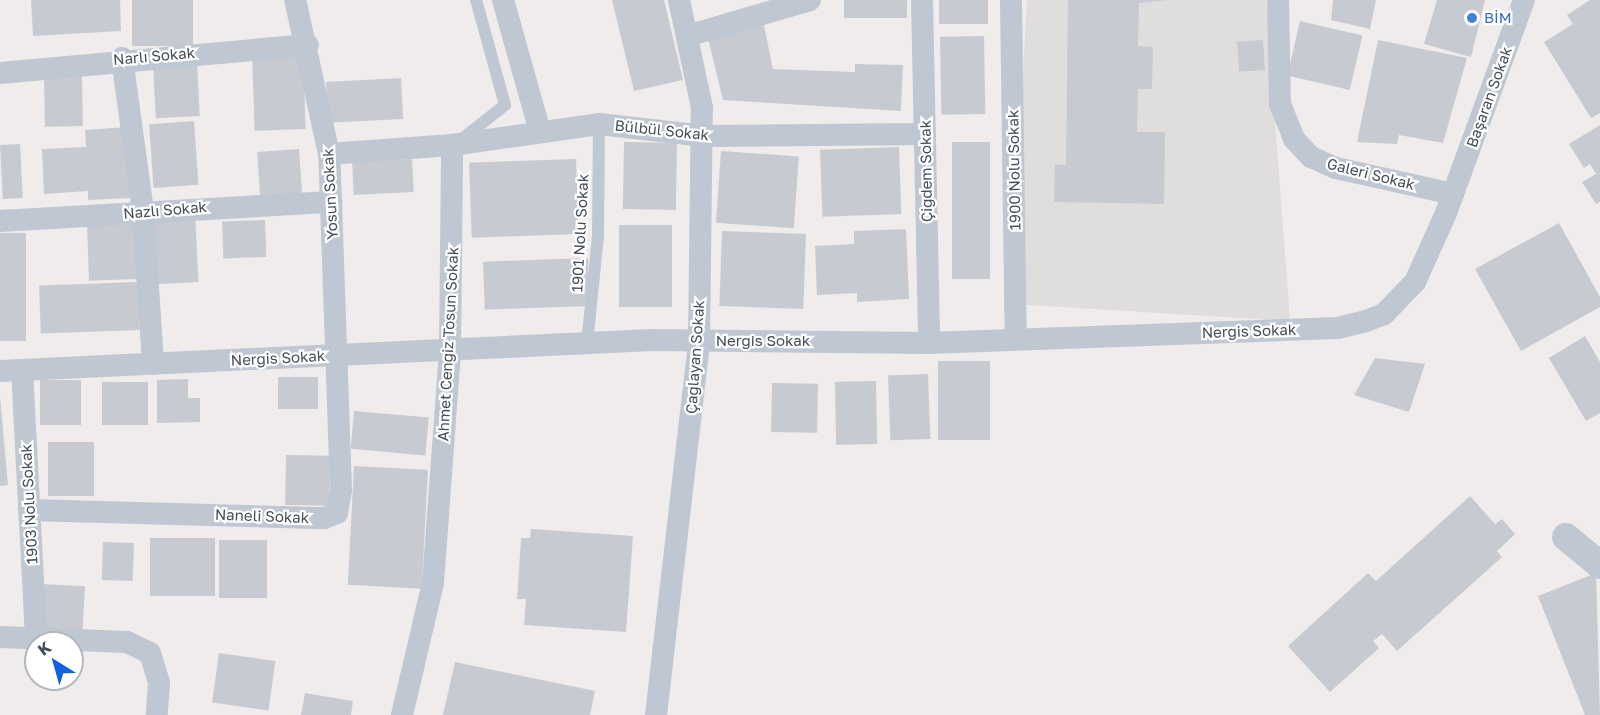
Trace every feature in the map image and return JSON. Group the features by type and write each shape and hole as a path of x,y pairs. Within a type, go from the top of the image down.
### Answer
{"street":[{"name":"Yosun Sokak","path":"295,0 308,45 329,154 333,355"},
{"path":"503,0 540,132"},
{"name":"Çağlayan Sokak","path":"656,715 699,341 704,136 679,0"},
{"path":"687,36 810,0"},
{"name":"Çiğdem Sokak","path":"922,0 929,343"},
{"name":"1900 Nolu Sokak","path":"1011,0 1016,339"},
{"name":"Galeri Sokak","path":"1278,0 1280,104 1294,140 1311,157 1336,168 1453,194"},
{"name":"Başaran Sokak","path":"1453,194 1524,0"},
{"name":"Narlı Sokak","path":"0,73 122,58 308,45"},
{"path":"122,58 143,212 153,364"},
{"name":"Bülbül Sokak","path":"329,154 452,145 599,124 704,136 925,134"},
{"name":"Ahmet Cengiz Tosun Sokak","path":"402,715 433,583 450,350 452,145"},
{"name":"Nergis Sokak","path":"11,370 587,343 699,341 929,343 1338,328 1384,314 1415,282 1453,194"},
{"name":"Nazlı Sokak","path":"0,221 331,202"},
{"name":"Naneli Sokak","path":"29,510 324,518 336,513 341,490 333,355"},
{"name":"1903 Nolu Sokak","path":"11,370 29,510 36,631"},
{"path":"1566,537 1600,565"},
{"path":"0,637 24,638"},
{"path":"84,640 126,642 150,653 159,683 157,715"}],"lane":[{"path":"452,145 505,105 476,0"},
{"name":"1901 Nolu Sokak","path":"587,343 598,237 599,124"}],"shaded area":[{"path":"1027,0 1266,0 1290,321 1010,304"}],"building":[{"path":"31,0 120,0 121,31 33,36"},
{"path":"132,0 193,0 193,46 132,46"},
{"path":"612,0 664,0 683,80 634,91"},
{"path":"844,0 907,0 907,18 844,18"},
{"path":"939,0 988,0 988,24 939,24"},
{"path":"1068,0 1167,0 1139,3 1138,46 1153,47 1152,89 1138,89 1137,132 1165,132 1164,204 1054,202 1055,164 1066,165"},
{"path":"1333,0 1376,0 1370,29 1331,20"},
{"path":"1437,0 1485,0 1471,57 1424,44"},
{"path":"1590,0 1600,0 1600,113 1591,118 1544,42 1573,24 1567,15"},
{"path":"762,16 773,69 855,72 855,64 903,65 901,111 723,100 706,30"},
{"path":"1300,21 1362,35 1350,90 1287,76"},
{"path":"984,36 985,114 941,115 940,37"},
{"path":"1263,40 1265,70 1239,72 1237,42"},
{"path":"1378,40 1467,58 1443,143 1399,135 1397,144 1357,142"},
{"path":"303,53 306,129 255,131 252,55"},
{"path":"197,63 200,116 156,118 153,65"},
{"path":"82,74 83,126 45,127 44,75"},
{"path":"401,78 403,119 328,123 326,82"},
{"path":"194,121 198,185 154,188 149,124"},
{"path":"1600,125 1600,202 1596,204 1582,182 1596,174 1590,164 1584,168 1569,144"},
{"path":"127,127 130,198 88,200 88,191 44,194 42,149 86,147 85,130"},
{"path":"624,142 677,143 676,210 623,209"},
{"path":"952,142 990,142 990,279 952,279"},
{"path":"20,144 23,198 3,199 0,145"},
{"path":"899,147 901,214 822,217 820,150"},
{"path":"299,149 302,196 260,199 257,152"},
{"path":"721,151 799,156 794,228 716,223"},
{"path":"412,159 414,192 354,195 352,162"},
{"path":"576,159 579,234 472,238 469,163"},
{"path":"195,214 199,282 156,284 152,216"},
{"path":"265,220 266,257 223,258 222,222"},
{"path":"135,223 137,279 89,281 87,225"},
{"path":"1559,223 1600,297 1600,307 1521,351 1475,269"},
{"path":"619,225 672,225 672,307 619,307"},
{"path":"906,229 909,299 857,302 857,293 817,295 815,246 854,244 854,231"},
{"path":"722,231 806,234 803,309 719,306"},
{"path":"0,233 26,233 26,341 0,341"},
{"path":"588,258 590,306 485,310 483,262"},
{"path":"138,282 140,330 41,333 39,285"},
{"path":"1585,336 1600,362 1600,413 1586,421 1549,358"},
{"path":"1375,358 1425,364 1409,412 1354,395"},
{"path":"938,361 990,361 990,440 938,440"},
{"path":"928,374 930,439 890,440 888,375"},
{"path":"278,377 318,377 318,409 278,409"},
{"path":"188,379 188,398 200,398 200,422 157,423 157,380"},
{"path":"40,380 81,380 81,425 40,425"},
{"path":"876,381 877,444 836,445 835,382"},
{"path":"102,382 148,382 148,425 102,425"},
{"path":"772,383 818,384 817,433 771,432"},
{"path":"0,396 8,485 0,486"},
{"path":"354,411 429,418 425,455 351,449"},
{"path":"48,442 94,442 94,496 48,496"},
{"path":"286,455 330,456 329,506 285,505"},
{"path":"354,466 428,470 422,589 348,585"},
{"path":"1470,496 1495,524 1502,519 1515,534 1497,551 1502,557 1397,651 1382,634 1373,641 1379,648 1330,692 1288,646 1368,573 1376,581"},
{"path":"531,529 633,536 626,632 524,625 526,599 517,599 521,538 530,538"},
{"path":"150,538 215,538 215,596 150,596"},
{"path":"219,540 267,540 267,598 219,598"},
{"path":"103,542 134,543 133,581 102,580"},
{"path":"1596,573 1600,715 1585,715 1538,596"},
{"path":"41,584 85,586 83,631 39,629"},
{"path":"219,653 275,661 268,710 212,703"},
{"path":"455,662 595,691 590,715 443,715"},
{"path":"305,693 353,701 351,715 301,715"}],"place":[{"name":"BİM","path":"1472,18"}]}
